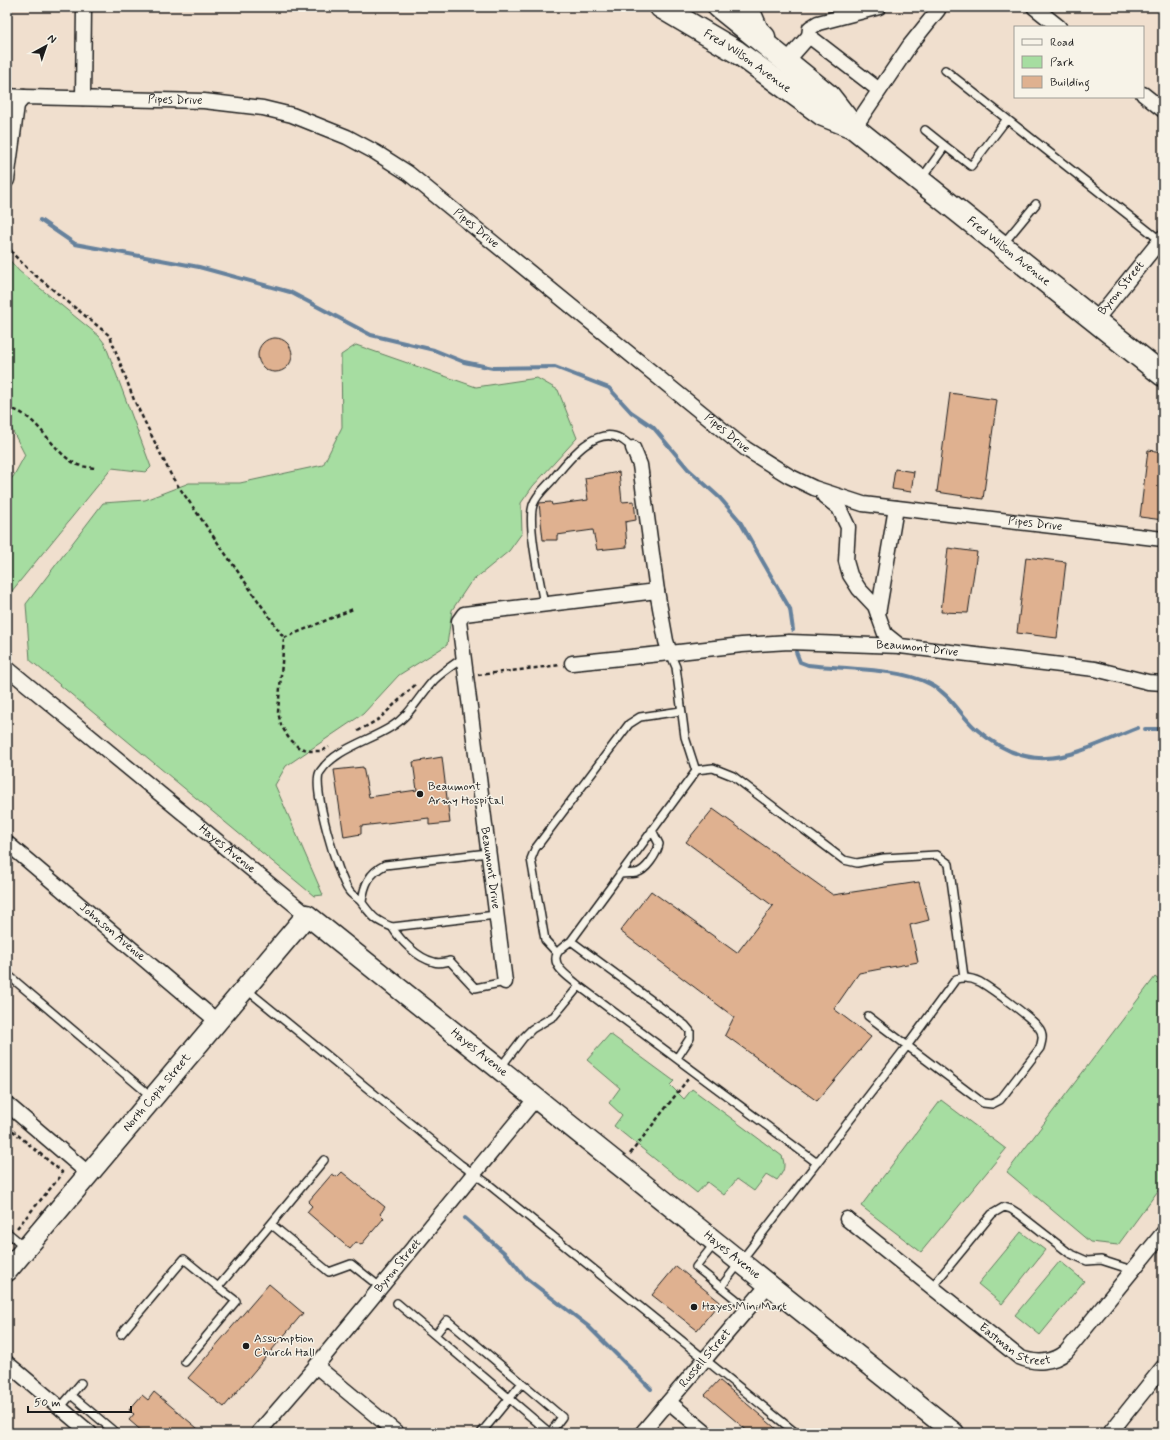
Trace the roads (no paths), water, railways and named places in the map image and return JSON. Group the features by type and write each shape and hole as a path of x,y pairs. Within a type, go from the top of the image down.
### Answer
{"main road":[{"name":"Fred Wilson Avenue","path":"661,7 737,52 823,115 854,128"},
{"path":"678,7 737,52"},
{"name":"Fred Wilson Avenue","path":"719,7 830,96 854,128 1163,376"},
{"path":"747,7 757,30 775,47 786,62"}],"street":[{"path":"83,98 84,7"},
{"path":"786,62 809,36 810,28 818,24 879,7"},
{"path":"854,128 910,45 938,10 938,7"},
{"path":"1034,7 1058,26"},
{"path":"809,36 879,90"},
{"path":"1144,95 1163,110"},
{"name":"Pipes Drive","path":"14,102 83,98 204,101 250,106 292,115 347,137 375,152 414,178 746,449 789,476 814,488 863,504 1163,539"},
{"path":"7,180 14,102"},
{"name":"Byron Street","path":"1095,321 1162,240"},
{"path":"633,448 640,465 657,591 666,641 670,653"},
{"name":"Pipes Drive","path":"814,488 839,508 848,527 846,561 850,575 859,589 875,606 885,634 900,646"},
{"path":"878,614 896,508"},
{"name":"Beaumont Drive","path":"505,982 459,621 464,614 657,591"},
{"name":"Beaumont Drive","path":"572,663 742,645 789,642 900,646 1095,669 1163,683"},
{"name":"Hayes Avenue","path":"7,668 307,915 954,1433"},
{"name":"Johnson Avenue","path":"7,843 218,1022"},
{"name":"North Copia Street","path":"7,1271 307,915"},
{"name":"Byron Street","path":"258,1433 316,1366 536,1098"},
{"path":"7,1104 89,1174"},
{"name":"Eastman Street","path":"847,1219 1019,1358 1027,1361 1041,1362 1056,1359 1066,1352 1163,1233"},
{"name":"Russell Street","path":"642,1433 768,1285"},
{"path":"7,1363 90,1433"},
{"path":"316,1366 397,1433"},
{"path":"1110,1433 1163,1367"},
{"path":"669,1402 706,1433"}],"lane":[{"path":"945,70 1162,240"},
{"path":"925,130 971,166 1007,119"},
{"path":"920,180 945,146"},
{"path":"1002,246 1036,204"},
{"path":"544,604 531,525 533,505 564,464 579,449 591,440 607,437 620,438 633,448"},
{"path":"670,653 676,667 685,737 696,770"},
{"path":"463,658 434,680 416,705 392,727 355,744 330,762 319,772 317,782 326,832 349,891 362,902 368,913 376,921 392,926 496,915"},
{"path":"557,953 545,940 531,859 534,849 628,724 640,717 681,710"},
{"path":"817,1163 579,986 559,967 556,960 557,953 571,941 696,770 713,768 733,776 844,860 857,863 884,858 937,855 948,864 964,977"},
{"path":"620,874 636,873 644,868 658,850 659,844 652,830"},
{"path":"362,902 364,889 368,879 376,870 385,865 488,853"},
{"path":"392,926 399,938 424,958 435,963 450,961 475,988 505,982"},
{"path":"571,941 685,1025 690,1031 690,1038 677,1058"},
{"path":"7,974 153,1098"},
{"path":"720,1287 741,1262 907,1046 956,980 964,977 979,982 1021,1012 1039,1028 1043,1038 1040,1048 1000,1100 992,1104 983,1103 907,1046 868,1016"},
{"path":"499,1069 523,1038 532,1029 554,1016 579,986"},
{"path":"246,989 460,1164 706,1358 796,1433"},
{"path":"218,1287 324,1160"},
{"path":"932,1287 992,1214 1004,1207 1019,1214 1069,1253 1087,1261 1101,1260 1132,1270"},
{"path":"271,1224 329,1272 351,1264 380,1287"},
{"path":"9,1234 26,1248"},
{"path":"716,1242 696,1267 748,1309"},
{"path":"121,1334 184,1259 236,1302 185,1362"},
{"path":"397,1303 434,1335 509,1399 550,1433 562,1417 447,1320 434,1335"},
{"path":"60,1408 81,1383"},
{"path":"481,1433 522,1383"},
{"path":"71,1395 116,1433"}],"waterway":[{"path":"40,220 75,244 199,267 290,292 371,335 434,350 464,362 493,368 555,367 609,388 631,412 653,427 688,469 720,498 739,520 790,609 793,630"},
{"path":"796,652 800,662 808,665 888,672 918,679 930,684 949,698 975,728 997,744 1017,754 1036,758 1055,757 1074,753 1138,728"},
{"path":"1145,729 1163,729"},
{"path":"465,1218 508,1256 526,1278 588,1326 651,1389"}],"place":[{"name":"Beaumont Army Hospital","path":"420,794"},
{"name":"Hayes Mini Mart","path":"694,1307"},
{"name":"Assumption Church Hall","path":"246,1346"}]}
